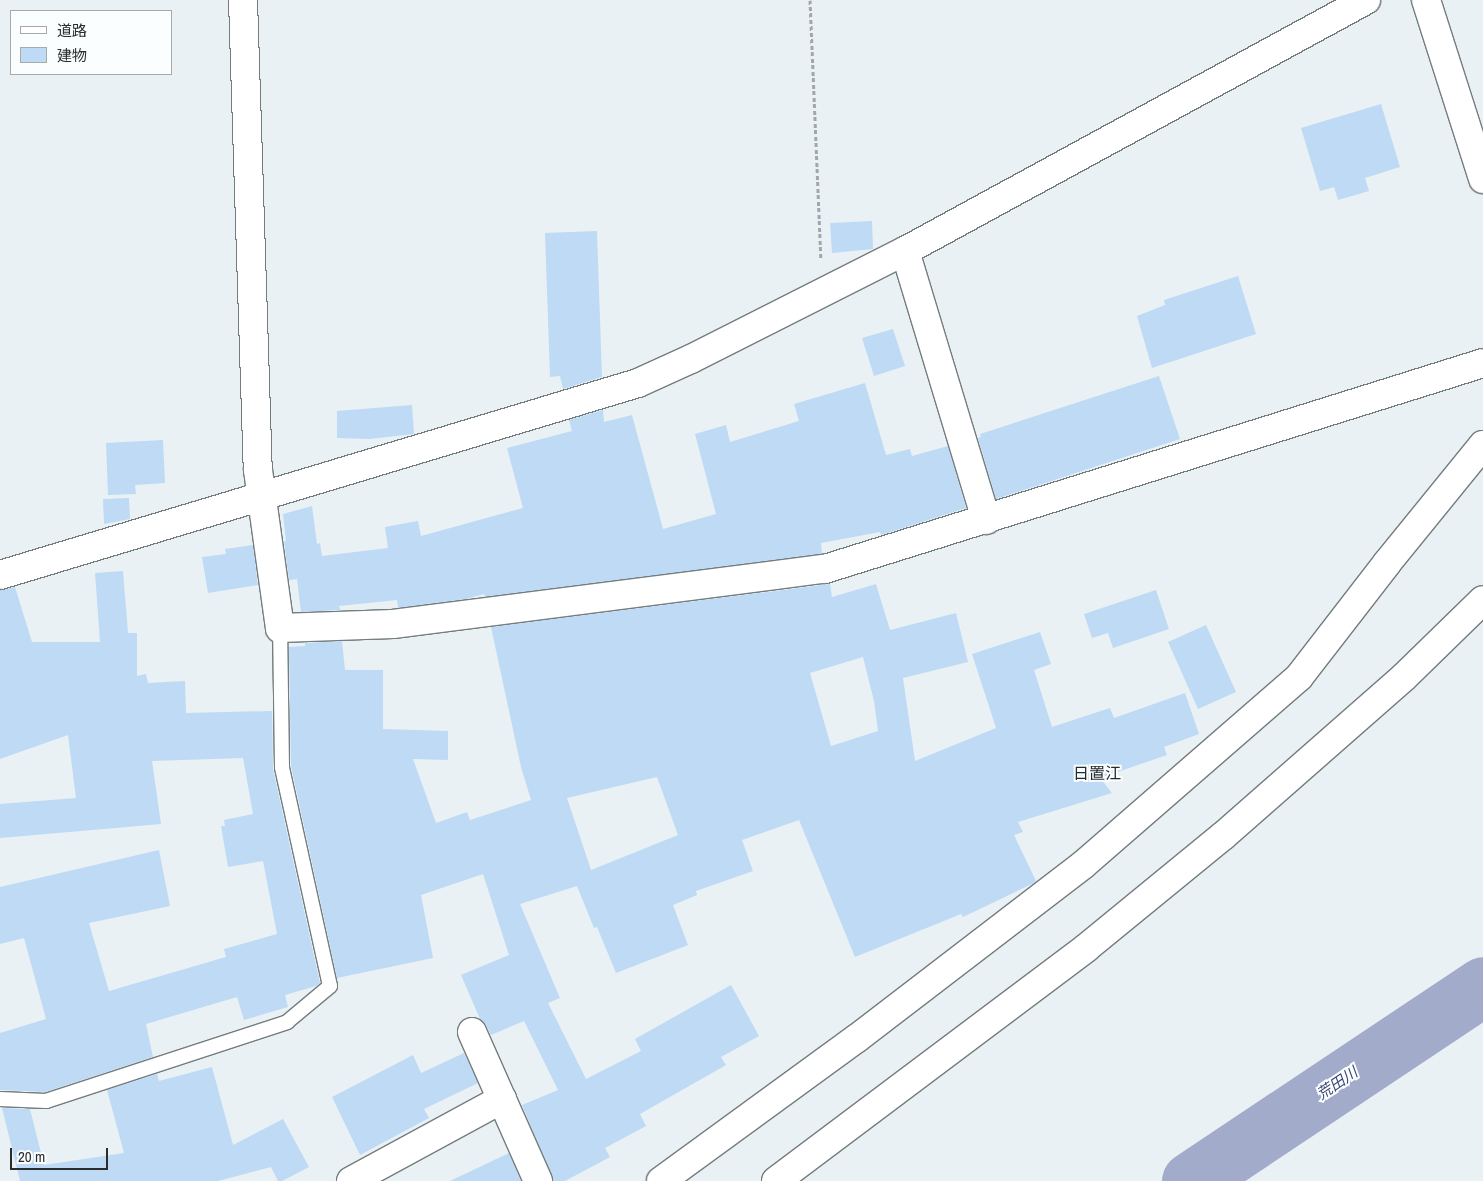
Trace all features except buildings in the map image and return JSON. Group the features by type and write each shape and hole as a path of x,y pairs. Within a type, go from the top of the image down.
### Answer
{"street":[{"path":"243,0 258,470 280,628 393,624 825,569 1483,364"},
{"path":"0,575 638,383 691,359 905,251 1366,0"},
{"path":"1426,0 1483,179"},
{"path":"905,251 986,520"},
{"path":"661,1181 856,1039 1084,864 1298,677 1483,445"},
{"path":"776,1181 1086,948 1223,836 1404,677 1483,600"},
{"path":"472,1032 538,1181"},
{"path":"351,1181 502,1099"}],"lane":[{"path":"0,1098 46,1101 287,1022 330,986 282,767 280,628"}],"path":[{"path":"810,0 821,275 826,292"}],"waterway":[{"name":"荒田川","path":"1191,1181 1483,986"}],"district":[{"name":"日置江","path":"1097,773"}]}
